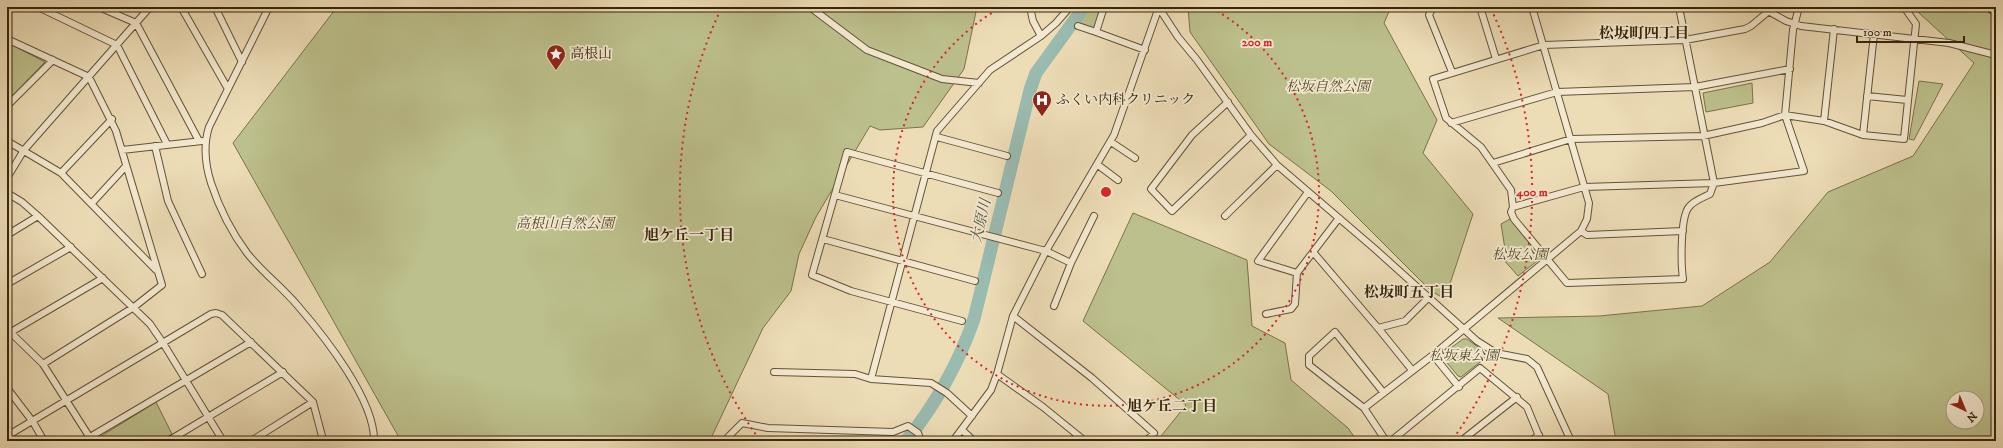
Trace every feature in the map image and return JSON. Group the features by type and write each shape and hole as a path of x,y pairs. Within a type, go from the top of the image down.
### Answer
{"main road":[{"path":"1991,7 1996,10"}],"street":[{"path":"7,15 8,7"},
{"path":"38,7 117,45 167,144"},
{"path":"100,7 136,24 202,141 208,173 213,189 237,239 252,258 298,306 348,372 356,385 371,420 374,441"},
{"path":"7,178 24,150 150,7"},
{"path":"181,7 228,89"},
{"path":"215,7 242,62"},
{"path":"202,141 268,7"},
{"path":"810,7 867,50 942,79 979,83"},
{"path":"1030,7 1033,21 1041,36"},
{"path":"870,379 926,172 937,137 937,131 990,70 1041,36 1056,23 1070,7"},
{"path":"1096,32 1104,7"},
{"path":"953,441 991,390 1013,316 1046,251 1111,142 1121,120 1159,7"},
{"path":"1159,7 1178,37 1228,102 1251,135 1277,165 1465,328 1477,341 1496,353 1526,359 1537,367 1571,441"},
{"path":"1433,7 1428,15 1452,72"},
{"path":"1480,7 1496,59"},
{"path":"1364,408 1433,355 1581,231 1587,218 1589,203 1532,7"},
{"path":"1679,7 1685,40 1695,87 1704,136 1714,183 1710,194 1689,205 1682,231 1683,278 1567,283 1514,219 1511,212 1513,207 1511,190 1493,163 1481,147 1446,118 1433,79 1544,45 1685,40 1745,29 1769,11"},
{"path":"1761,7 1794,24 1915,38 1970,47 1996,55"},
{"path":"1513,207 1584,187 1714,183 1804,171 1785,115 1794,24 1799,7"},
{"path":"1493,163 1571,139 1704,136 1762,123 1785,115 1824,121 1863,135 1899,140 1904,139 1916,24 1904,7"},
{"path":"1078,26 1145,50"},
{"path":"1824,121 1834,29"},
{"path":"1863,135 1874,34"},
{"path":"7,38 89,77 112,120 162,284 134,308 43,364"},
{"path":"7,106 53,60"},
{"path":"1451,123 1557,92 1695,87 1790,69"},
{"path":"7,94 14,98"},
{"path":"1867,96 1907,100"},
{"path":"1228,102 1192,135 1151,189 1172,211 1251,135"},
{"path":"61,173 112,120"},
{"path":"937,137 1007,156"},
{"path":"7,141 61,173 157,271"},
{"path":"122,150 202,141"},
{"path":"1111,142 1134,158"},
{"path":"155,146 168,201 202,274"},
{"path":"962,321 851,291 812,275 847,152 926,172 998,193"},
{"path":"1225,216 1277,165"},
{"path":"92,203 126,166"},
{"path":"1098,166 1118,180"},
{"path":"1297,273 1258,261 1308,192"},
{"path":"7,193 22,202 38,216 150,324 223,441"},
{"path":"835,195 1046,251 1071,263"},
{"path":"7,235 38,216"},
{"path":"1054,306 1071,263 1094,216"},
{"path":"1266,314 1291,309 1295,304 1297,273 1339,218"},
{"path":"1581,231 1587,235 1682,231"},
{"path":"823,239 975,281"},
{"path":"7,284 71,247"},
{"path":"1313,252 1412,370"},
{"path":"103,278 9,330 43,364 91,439 186,380 251,342"},
{"path":"1378,328 1405,321 1429,297"},
{"path":"7,436 33,422 211,314 216,313 222,315 313,402 322,436 320,441"},
{"path":"1013,316 1092,378 1154,433 1146,441"},
{"path":"1383,392 1335,332 1309,356 1309,365 1364,408 1386,441"},
{"path":"1433,355 1459,387"},
{"path":"1391,441 1459,387 1480,368 1517,397 1527,407 1540,438 1531,441"},
{"path":"168,441 283,372"},
{"path":"774,372 855,374 870,379 931,383 947,392 972,416"},
{"path":"997,374 1043,407 1085,441"},
{"path":"7,388 33,422 44,441"},
{"path":"1461,441 1517,397"},
{"path":"251,441 313,402"},
{"path":"728,437 742,423 768,428 878,432 893,432 908,426 918,433 920,441"},
{"path":"962,430 974,441"}],"green space":[{"name":"高根山自然公園","path":"337,7 977,7 964,69 923,127 880,130 870,126 816,217 799,254 791,291 763,328 712,436 707,441 401,441 233,143"},
{"path":"1090,7 1102,7 1096,28 1092,29 1078,24"},
{"name":"松坂自然公園","path":"1188,7 1391,7 1384,23 1437,120 1423,153 1473,214 1445,299 1431,291 1331,191 1269,144 1190,32"},
{"path":"1917,7 1996,7 1996,441 1616,441 1608,394 1498,318 1599,316 1702,306 1770,262 1828,192 1913,156 1974,63 1919,13"},
{"path":"10,44 45,62 13,95 7,92 7,49"},
{"path":"1919,81 1943,84 1914,140 1909,139"},
{"path":"1752,83 1753,103 1706,112 1703,93"},
{"path":"1133,213 1247,260 1252,326 1285,343 1291,380 1348,428 1357,441 1157,441 1186,405 1083,321"},
{"name":"松坂公園","path":"1510,219 1539,255 1537,261 1518,276 1503,259 1505,249 1501,224"},
{"name":"松坂東公園","path":"1463,339 1467,339 1485,352 1484,359 1461,377 1458,376 1443,358 1444,353"},
{"path":"156,402 172,434 161,441 95,440"}],"waterway":[{"name":"大原川","path":"906,441 927,413 954,367 974,319 1030,90 1036,73 1084,7"}],"place":[{"name":"高根山","path":"556,71"},
{"name":"ふくい内科クリニック","path":"1042,117"}],"district":[{"name":"松坂町四丁目","path":"1644,33"},
{"name":"旭ケ丘一丁目","path":"689,235"},
{"name":"松坂町五丁目","path":"1409,292"},
{"name":"旭ケ丘二丁目","path":"1172,406"}]}
